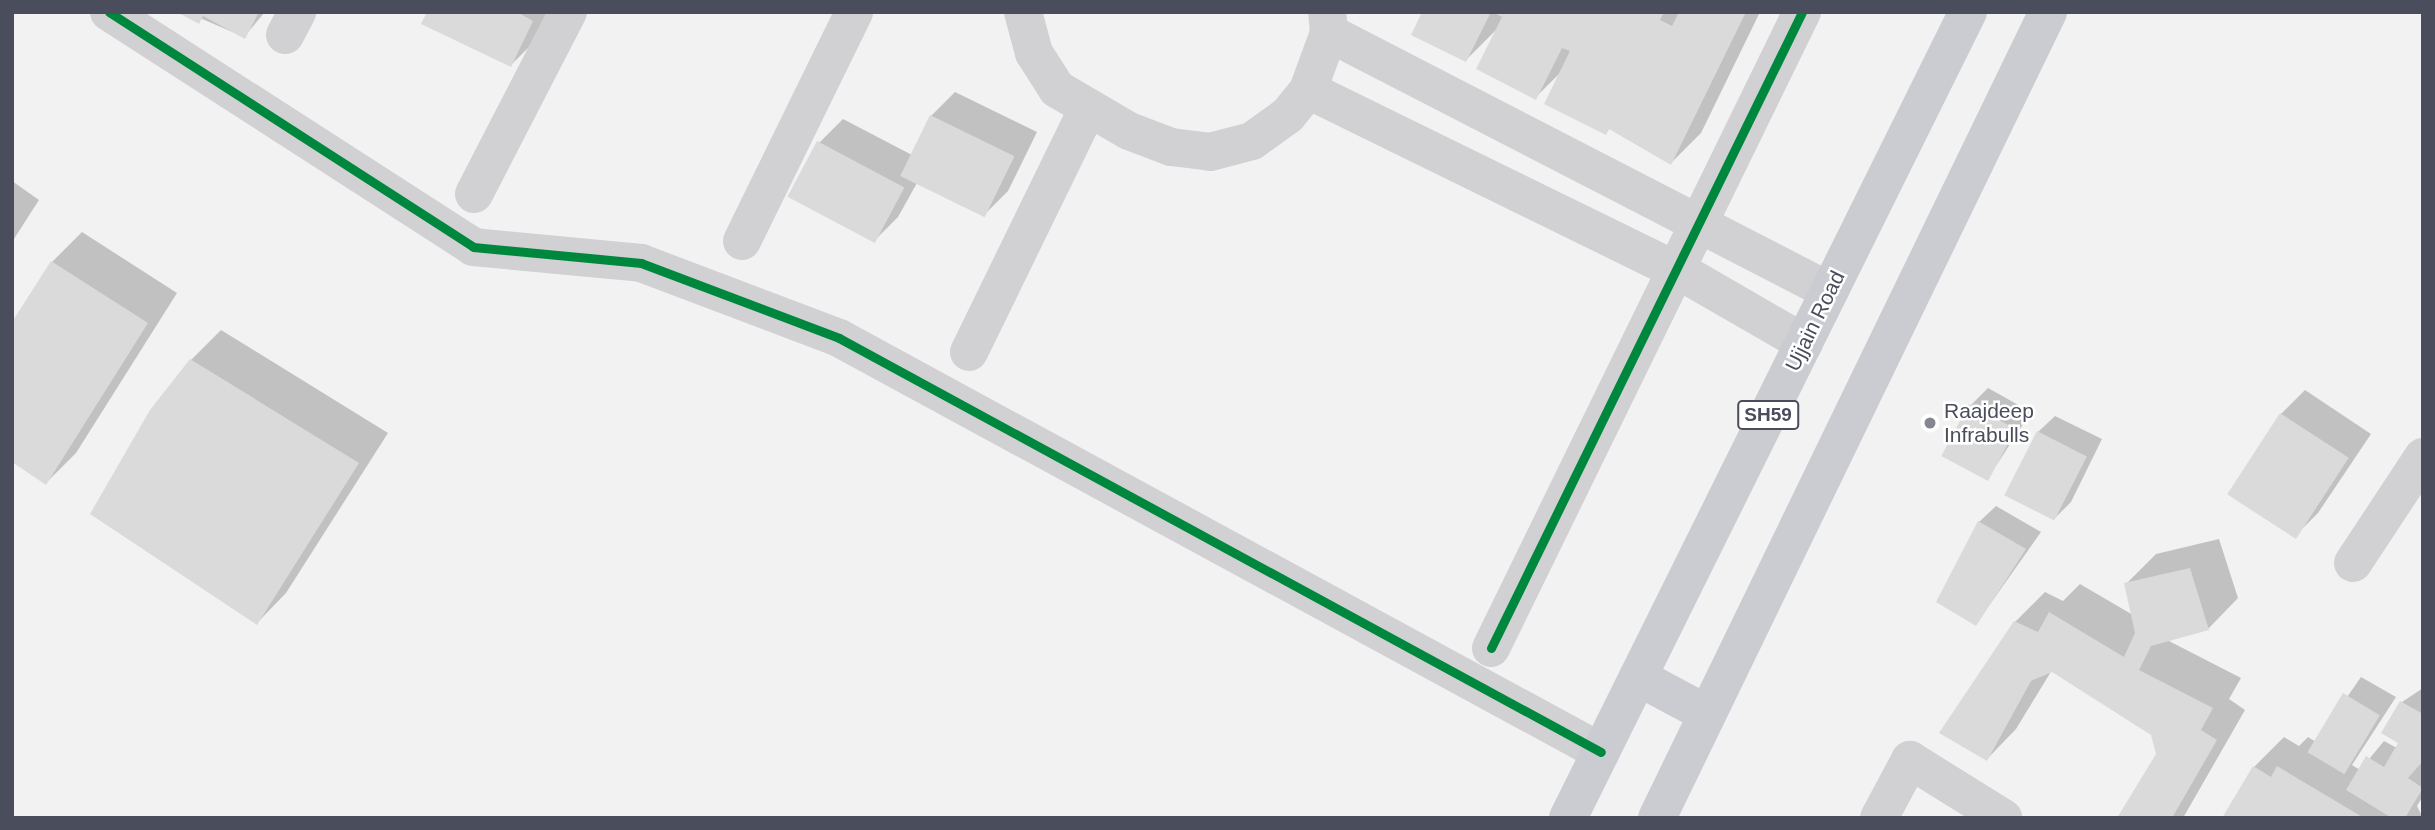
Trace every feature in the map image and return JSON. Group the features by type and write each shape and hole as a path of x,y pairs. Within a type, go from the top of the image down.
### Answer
{"main road":[{"name":"Ujjain Road","path":"1568,818 1968,12"},
{"path":"1657,818 2048,12"},
{"path":"1638,677 1707,714"}],"street":[{"path":"109,12 473,247 641,263 839,338 1601,752"},
{"path":"474,194 568,12"},
{"path":"742,241 854,12"},
{"path":"1023,12 1034,53 1057,89 1087,110 1171,148 1210,152 1252,141 1308,90 1328,23 1542,142 1696,219 1829,292"},
{"path":"1491,648 1671,269 1802,12"},
{"path":"1308,90 1516,195 1671,269 1804,343"},
{"path":"969,352 1087,110"},
{"path":"1516,195 1542,142"},
{"path":"2353,563 2423,457"},
{"path":"1879,818 1910,760 2003,818"}],"building":[{"path":"177,12 259,12 245,39 203,16 199,24"},
{"path":"427,12 517,12 533,21 511,67 421,24"},
{"path":"1422,12 1491,12 1466,62 1411,35"},
{"path":"1492,12 1664,12 1660,20 1672,26 1679,12 1746,12 1671,165 1609,129 1606,135 1544,104 1570,51 1562,48 1536,100 1476,69 1502,17"},
{"path":"930,115 1014,156 985,217 900,176"},
{"path":"817,141 904,187 875,243 787,197"},
{"path":"51,261 148,323 46,485 12,462 12,322"},
{"path":"190,359 359,463 257,625 90,514 150,410"},
{"path":"1969,404 2016,429 1988,481 1941,456"},
{"path":"2280,413 2349,458 2296,539 2227,494"},
{"path":"2037,431 2087,456 2054,521 2004,495"},
{"path":"1978,521 2026,549 1976,626 1936,602"},
{"path":"2190,568 2209,630 2151,646 2139,670 2213,708 2201,730 2217,740 2172,818 2117,818 2156,754 2151,735 2052,672 2031,681 1987,761 1939,733 2014,621 2038,632 2049,612 2124,657 2135,633 2124,583"},
{"path":"2343,693 2380,715 2344,774 2307,752"},
{"path":"2400,701 2423,714 2423,761 2408,778 2423,788 2405,818 2392,818 2346,790 2366,756 2384,767 2398,743 2381,733"},
{"path":"2253,766 2271,777 2277,766 2364,818 2222,818"}],"cycle path":[{"path":"109,12 473,247 641,263 839,338 1601,752"},
{"path":"1491,648 1802,12"}],"place":[{"name":"Raajdeep Infrabulls","path":"1930,423"}]}
